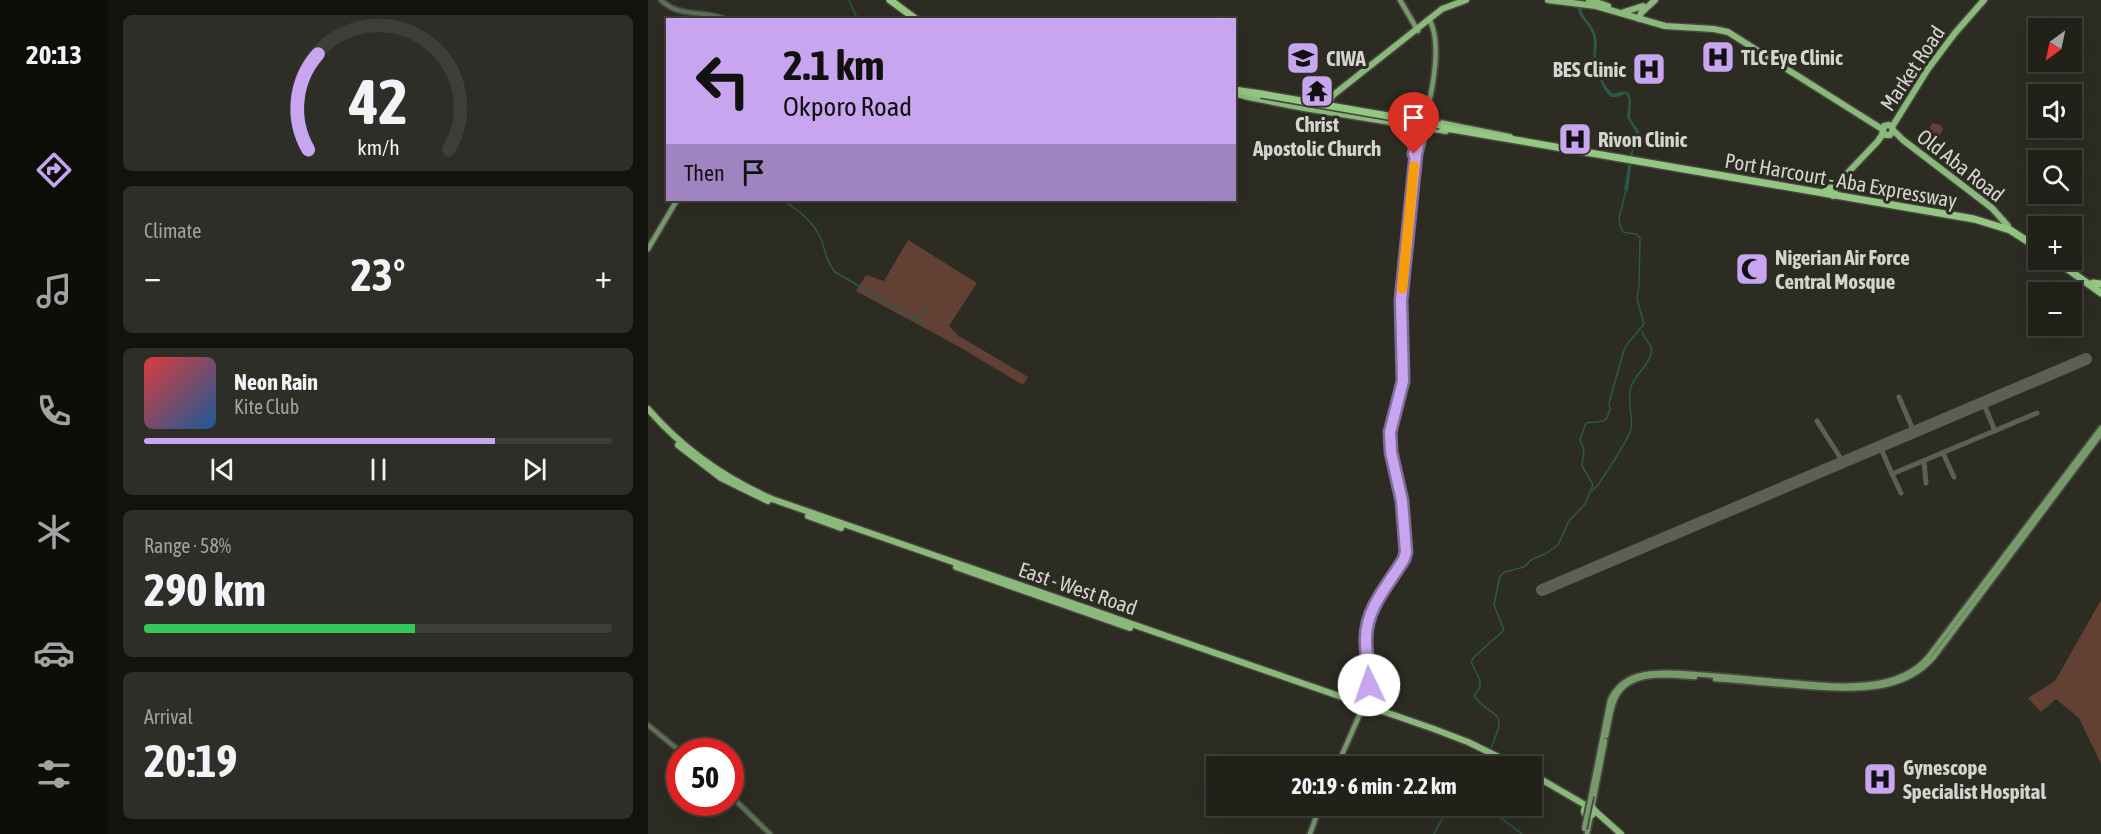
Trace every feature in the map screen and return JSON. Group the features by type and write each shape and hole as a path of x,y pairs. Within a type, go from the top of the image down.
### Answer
{"highway":[{"path":"884,0 908,18"},
{"path":"890,0 914,18"},
{"name":"Port Harcourt - Aba Expressway","path":"1237,91 1988,220 2008,226 2028,239"},
{"path":"1835,194 1839,185"},
{"path":"1835,194 1839,185"},
{"name":"Port Harcourt - Aba Expressway","path":"1988,220 2028,240"},
{"path":"2072,270 2100,287"},
{"path":"2075,270 2100,287"}],"main road":[{"path":"1401,0 1418,29"},
{"path":"1331,100 1446,7 1466,0"},
{"path":"1429,21 1451,7 1475,0"},
{"name":"Old Aba Road","path":"1548,0 1596,6 1665,24 1719,27 1728,30 1903,140 1989,206 2008,226"},
{"name":"Old Aba Road","path":"1589,0 1639,17"},
{"path":"1639,17 1650,0"},
{"path":"1624,12 1644,8 1655,0"},
{"name":"Market Road","path":"1839,185 1888,130 1928,69 1982,0"},
{"path":"1394,412 1401,380 1399,289 1412,169 1418,135 1435,75 1434,36 1429,21"},
{"path":"1340,105 1337,100 1339,95 1418,29"},
{"path":"1237,91 1248,90 1317,101 1331,100 1340,105 1412,118 1422,123 1497,140 1515,140"},
{"path":"1237,91 1248,97 1407,125 1416,128 1418,135"},
{"path":"1331,100 1332,112"},
{"path":"1350,107 1357,110 1354,116"},
{"path":"1412,118 1420,117 1426,111"},
{"path":"1426,111 1428,117 1438,125"},
{"path":"1370,706 1365,694 1363,644 1367,618 1371,607 1404,553 1400,501 1389,449 1388,431 1403,381 1402,289 1414,168 1422,123"},
{"path":"1407,125 1422,123 1438,125"},
{"name":"Old Aba Road","path":"1888,130 1990,209 1992,214 1988,220"},
{"path":"648,244 674,201"},
{"path":"648,249 674,201"},
{"name":"East - West Road","path":"648,409 701,459 724,475 759,494 1045,596"},
{"name":"East - West Road","path":"648,414 686,453 721,478 757,498 1360,705 1451,739 1488,756"},
{"path":"1584,832 1604,740 1610,700 1625,681 1641,674 1678,673 1855,686 1886,681 1918,668 2101,429"},
{"path":"1584,832 1612,708 1617,694 1626,684 1641,678 1679,676 1853,689 1885,685 1914,675 1934,657 2101,434"},
{"path":"1341,756 1365,694"},
{"name":"East - West Road","path":"1360,705 1370,706 1468,742 1497,756"},
{"path":"1542,781 1589,807 1621,834"},
{"path":"1589,807 1616,834"},
{"path":"1310,834 1316,816"}],"street":[{"path":"661,0 684,12 715,15 722,18"},
{"path":"648,725 666,740"},
{"path":"744,809 770,834"}],"shaded area":[{"path":"1577,0 1580,0 1582,12 1595,33 1596,61 1602,79 1613,94 1624,91 1629,93 1630,118 1642,136 1633,152 1628,191 1624,189 1628,162 1639,138 1627,117 1629,100 1626,94 1612,97 1603,87 1594,64 1593,37 1590,28 1580,15"},
{"path":"1932,123 1940,125 1943,129 1936,144 1932,146 1924,140"},
{"path":"908,240 977,283 949,326 959,336 1028,377 1023,385 956,345 856,291 866,275 884,281"},
{"path":"2101,600 2101,764 2079,718 2056,699 2041,712 2028,698 2055,681"}],"waterway":[{"path":"849,0 857,18"},
{"path":"1491,748 1499,720 1474,696 1480,687 1480,680 1471,662 1504,630 1494,605 1500,576 1505,572 1524,567 1531,560 1558,545 1569,521 1585,504 1593,485 1582,466 1584,450 1580,440 1586,423 1603,421 1607,418 1624,350 1644,324 1637,299 1640,238 1636,234 1623,232 1619,218 1626,190"},
{"path":"784,201 802,214 815,228 835,272 923,323"},
{"path":"917,320 926,305"},
{"path":"1592,491 1616,457 1631,429 1631,387 1651,352 1651,347 1642,331"},
{"path":"1434,834 1444,816"},
{"path":"1498,816 1522,834"}],"taxiway":[{"path":"1899,397 1914,432"},
{"path":"1983,402 1995,431"},
{"path":"1880,446 1892,474 2037,413"},
{"path":"1817,421 1843,462"},
{"path":"1943,453 1954,477"},
{"path":"1924,461 1926,483"},
{"path":"1892,474 1901,493"}],"runway":[{"path":"1542,590 2086,359"}],"slow traffic":[{"path":"1402,289 1414,166"}],"place":[{"name":"TLC Eye Clinic","path":"1718,57"},
{"name":"CIWA","path":"1303,58"},
{"name":"BES Clinic","path":"1649,69"},
{"name":"Christ Apostolic Church","path":"1317,91"},
{"name":"Rivon Clinic","path":"1575,139"},
{"name":"Nigerian Air Force Central Mosque","path":"1752,269"},
{"name":"Gynescope Specialist Hospital","path":"1880,779"}],"route":[{"path":"1369,685 1366,640 1368,622 1371,612 1406,552 1401,493 1391,452 1390,432 1403,381 1401,300 1414,168 1424,120 1422,119 1414,154"}]}
